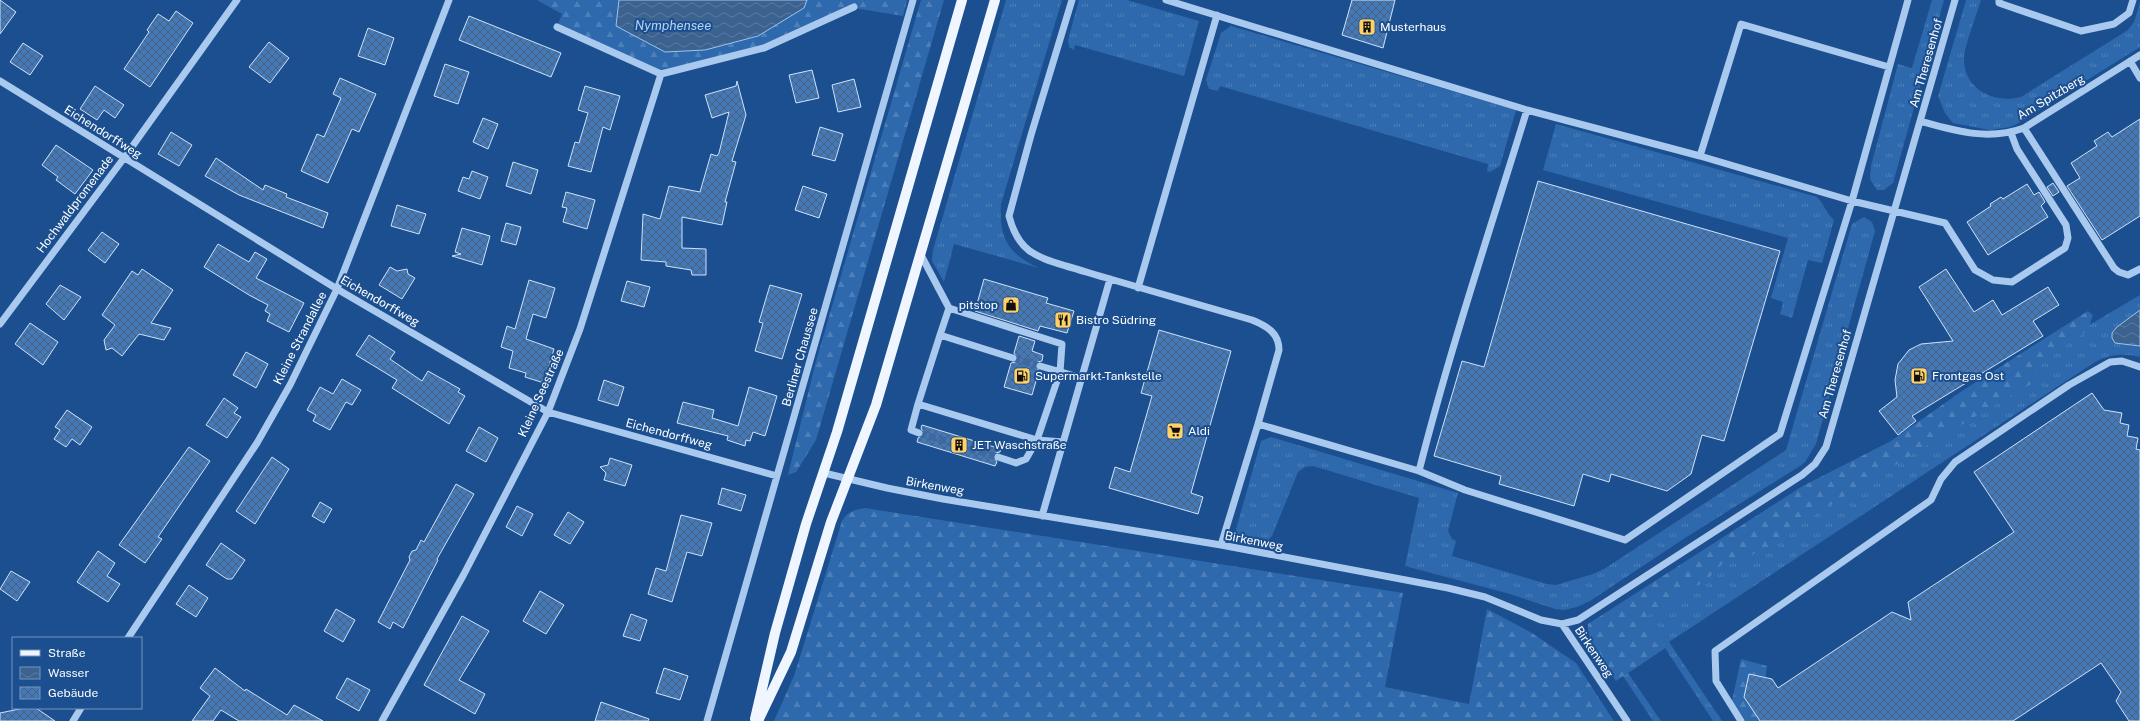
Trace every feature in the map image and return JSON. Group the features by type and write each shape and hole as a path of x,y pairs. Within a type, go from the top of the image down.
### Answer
{"main road":[{"path":"755,721 775,633 806,524 824,473 962,0"},
{"path":"758,721 791,652 831,522 876,405 995,0"}],"street":[{"name":"Hochwaldpromenade","path":"0,324 124,158 237,0"},
{"name":"Kleine Strandallee","path":"129,637 257,443 290,385 337,289 450,0"},
{"name":"Berliner Chaussee","path":"707,721 913,0"},
{"path":"1072,0 1031,135 1010,216 1012,228 1023,246 1037,257 1138,288 1252,320 1264,325 1273,332 1279,340 1279,350 1221,545"},
{"path":"1166,0 1527,110 1700,156 1852,201 1945,223 1975,270 1993,280 2012,282 2065,248 2068,238 2066,225 2017,148 2011,133"},
{"path":"1258,424 1419,471 1465,490 1625,540 1780,434 1852,201 1888,67 1908,0"},
{"name":"Am Theresenhof","path":"1562,624 1578,620 1802,475 1815,464 1826,447 1955,0"},
{"path":"2000,0 2000,3 2081,31 2114,24 2129,13 2133,0"},
{"path":"557,27 661,74 764,48 854,8"},
{"path":"1138,288 1218,15"},
{"path":"1700,156 1740,24 1888,67"},
{"name":"Am Spitzberg","path":"1920,121 1963,133 1994,135 2011,133 2024,128 2140,55"},
{"path":"2130,61 2140,78"},
{"name":"Kleine Seestraße","path":"382,721 464,574 548,412 580,330 661,74"},
{"name":"Eichendorffweg","path":"0,81 337,289 548,412 777,476"},
{"path":"1419,471 1430,427 1490,223 1527,110"},
{"path":"2024,128 2114,268 2119,272 2128,275 2140,268"},
{"path":"921,255 949,308 1062,344 1060,372 1037,440 1026,459 1016,463 998,457"},
{"path":"1042,516 1110,279"},
{"path":"919,433 911,430 949,308"},
{"path":"940,335 1013,358"},
{"path":"1741,721 1716,681 1715,651 1930,500 1940,479 1956,462 1990,437 2069,385 2110,362 2122,361 2140,367"},
{"path":"1040,366 1082,378"},
{"path":"918,404 1037,440 1063,442"},
{"name":"Birkenweg","path":"824,473 894,490 1221,545 1448,588 1485,597 1541,620 1562,624 1627,721"},
{"path":"73,721 80,709"}],"green space":[{"path":"537,0 619,0 616,26 665,51 705,50 804,9 807,0 907,0 903,16 854,8 764,48 661,74 557,27 562,14"},
{"path":"921,0 944,0 816,440 796,472 788,475 815,365"},
{"path":"1006,0 1062,0 1001,204 1002,226 1004,236 1008,244 1020,257 1039,268 954,244 944,282 932,261 933,250"},
{"path":"1079,0 1127,0 1199,21 1184,76 1075,45 1074,50 1069,47 1068,40"},
{"path":"1932,0 1944,0 1893,183 1884,190 1877,190 1870,179 1871,166 1898,64 1912,68"},
{"path":"1966,0 1981,0 1966,47 1964,59 1965,70 1969,79 1975,86 1992,96 2011,99 2021,97 2128,30 2134,22 2140,3 2140,47 2010,127 1990,130 1953,123 1945,113 1938,96"},
{"path":"1231,26 1516,110 1500,166 1490,172 1487,171 1488,164 1220,86 1218,91 1209,89 1206,80 1221,33"},
{"path":"1556,124 1817,197 1834,220 1822,263 1808,260 1792,318 1780,314 1783,302 1771,298 1788,238 1543,170"},
{"path":"1864,217 1872,222 1875,231 1816,444 1805,462 1685,538 1590,601 1577,607 1564,610 1555,609 1510,594 1405,566 1419,498 1313,466 1305,467 1298,472 1272,536 1265,544 1248,544 1241,540 1235,533 1261,441 1271,437 1458,493 1448,531 1452,539 1456,541 1452,556 1547,584 1556,585 1593,574 1604,569 1786,450 1852,224"},
{"path":"2140,295 2140,310 2117,327 2115,343 2140,346 2140,357 2117,355 2106,357 2095,362 1669,642 1722,721 1713,721 1665,648 1628,673 1661,721 1653,721 1623,676 1592,622 1803,486 1900,437"},
{"path":"2088,311 2093,315 2088,330 2043,362 2031,384 1942,436 1785,533 1766,549 1759,550 1748,558 1725,561 1704,583 1690,588 1673,604 1650,612 1647,620 1657,635 1655,644 1661,638 1665,648 1616,681 1602,662 1593,646 1588,631 1588,624 1803,486 1891,441 1962,391"},
{"path":"865,508 1403,593 1385,687 1469,704 1487,609 1532,633 1576,663 1614,721 774,721 794,676 842,521 849,513"},
{"path":"1741,659 1767,666 1760,721 1745,721 1732,701"}],"water":[{"name":"Nymphensee","path":"619,0 807,0 804,8 758,36 705,50 665,52 616,26"},
{"path":"2140,310 2140,346 2115,343 2112,338 2112,333 2117,327"}],"building":[{"path":"0,0 16,12 0,34"},
{"name":"Musterhaus","path":"1352,0 1395,0 1383,48 1342,35"},
{"path":"176,11 193,23 150,87 124,69 149,32 147,30 158,14 169,21"},
{"path":"469,16 561,53 551,77 459,40"},
{"path":"368,28 394,38 385,65 358,56"},
{"path":"269,42 289,58 270,83 249,67"},
{"path":"23,43 43,56 30,75 10,62"},
{"path":"445,64 469,72 458,104 434,96"},
{"path":"812,70 819,98 796,103 789,75"},
{"path":"340,78 376,94 359,132 352,129 328,183 301,171 317,134 324,137 341,98 333,94"},
{"path":"854,79 861,107 838,112 832,85"},
{"path":"737,81 746,115 732,161 736,162 725,202 727,202 722,225 682,217 682,248 706,249 706,275 692,275 691,270 666,266 666,262 641,260 643,214 660,219 669,186 700,192 711,154 717,156 719,153 729,112 712,118 705,95 736,86"},
{"path":"95,86 124,105 115,118 104,110 97,120 80,109"},
{"path":"585,86 620,96 610,130 603,127 591,172 568,166 575,142 579,143 588,113 578,110"},
{"path":"483,118 498,124 488,149 473,142"},
{"path":"2140,119 2140,216 2102,240 2067,186 2080,178 2071,163 2097,146 2094,141 2108,132 2112,137"},
{"path":"820,127 843,134 835,161 812,155"},
{"path":"171,132 192,145 179,166 158,154"},
{"path":"56,145 93,170 75,194 56,180 58,177 42,165"},
{"path":"216,158 263,190 265,185 287,194 286,197 328,213 323,228 239,195 205,176"},
{"path":"513,162 538,170 531,194 506,186"},
{"path":"472,171 488,177 480,199 458,191 463,177 469,179"},
{"path":"1538,181 1780,251 1724,441 1702,435 1691,474 1667,491 1611,474 1609,482 1583,474 1574,506 1499,484 1501,476 1434,456 1462,361 1484,367"},
{"path":"2053,183 2059,192 2053,196 2047,187"},
{"path":"2027,184 2034,195 2039,192 2045,202 2041,206 2048,217 1988,255 1967,222 1991,206 1990,204 2001,197 2003,199"},
{"path":"803,186 827,194 819,218 795,210"},
{"path":"566,192 595,200 587,229 563,222 567,208 562,207"},
{"path":"397,205 426,214 419,234 391,226"},
{"path":"506,223 521,227 516,245 501,241"},
{"path":"462,228 490,236 482,265 452,256 461,254 455,252"},
{"path":"102,232 119,244 105,263 88,250"},
{"path":"218,244 249,262 255,252 267,259 256,278 304,303 289,332 267,321 270,314 265,311 268,305 204,267"},
{"path":"390,267 397,271 407,269 408,274 415,278 402,299 379,285"},
{"path":"142,269 173,290 151,323 171,328 164,340 139,334 122,356 112,348 106,350 104,340 115,325 102,315 132,271 138,275"},
{"path":"1946,269 1974,312 1993,300 2002,315 2048,287 2059,305 2033,321 2043,336 1912,416 1916,421 1898,435 1879,411 1897,397 1895,380 1898,364 1909,350 1921,344 1953,341 1919,287"},
{"name":"pitstop","path":"984,279 1048,298 1046,303 1074,311 1067,333 1040,326 1038,331 975,311"},
{"path":"529,280 555,288 546,318 533,314 526,339 554,349 544,383 525,377 526,373 509,368 513,351 501,347 507,326 515,329"},
{"path":"627,281 650,287 644,307 621,301"},
{"path":"60,285 81,297 64,320 46,304"},
{"path":"770,285 802,294 782,359 755,351 763,323 759,322"},
{"path":"30,323 58,342 43,365 15,344"},
{"name":"Aldi","path":"1159,330 1231,351 1191,493 1203,497 1198,514 1109,488 1115,467 1130,472 1152,396 1141,393"},
{"path":"369,335 395,352 390,359 422,381 428,371 460,389 458,392 465,396 449,424 392,388 397,380 356,355"},
{"name":"Supermarkt-Tankstelle","path":"1019,336 1035,341 1032,351 1043,355 1042,361 1037,362 1035,365 1039,371 1032,395 1004,387 1011,363 1016,362 1018,359 1014,353"},
{"path":"246,352 268,364 256,388 233,375"},
{"path":"342,379 361,390 352,405 346,402 330,430 313,421 316,415 307,410 320,387 333,394"},
{"path":"604,380 624,387 618,406 598,400"},
{"path":"749,387 777,396 765,436 753,432 750,441 746,440 745,446 727,440 728,436 677,423 683,402 714,410 712,418 738,426"},
{"path":"2092,393 2104,410 2122,413 2120,423 2129,425 2127,436 2138,438 2136,449 2140,450 2140,721 2129,721 2116,701 2121,692 2101,663 2013,721 1760,721 1744,697 1749,674 1772,679 1778,688 1892,612 1911,620 1908,602 2014,532 1974,472"},
{"path":"224,398 238,408 234,413 241,417 227,438 206,425"},
{"path":"67,410 92,427 80,445 72,439 66,447 54,439 60,430 55,427"},
{"name":"JET Waschstraße","path":"922,425 1001,449 1000,452 995,453 993,456 997,462 995,466 917,442 918,438 924,434 921,428"},
{"path":"479,427 498,438 486,462 466,451"},
{"path":"189,447 210,461 158,537 162,539 145,563 119,545"},
{"path":"272,457 289,469 255,524 236,511"},
{"path":"610,458 632,465 625,486 604,480 606,473 600,467 608,465"},
{"path":"456,484 474,494 437,559 438,560 403,628 393,622 390,629 378,622 410,560 409,557 412,551 416,550 421,540 424,542"},
{"path":"722,488 746,495 741,511 718,504"},
{"path":"320,502 332,509 324,523 312,516"},
{"path":"517,506 533,514 522,536 506,527"},
{"path":"568,512 584,522 570,544 554,535"},
{"path":"681,515 712,523 702,556 687,552 672,602 648,594 656,568 666,571"},
{"path":"221,543 245,560 232,579 227,579 206,565"},
{"path":"98,551 115,563 107,576 120,584 108,602 77,582"},
{"path":"11,571 30,582 17,601 0,589"},
{"path":"189,585 208,598 196,617 176,604"},
{"path":"540,591 564,605 546,634 523,621"},
{"path":"336,609 355,620 343,642 324,631"},
{"path":"631,614 647,620 640,641 623,636"},
{"path":"462,616 489,631 459,680 485,694 475,714 424,685"},
{"path":"215,668 245,691 246,689 287,715 294,705 323,721 239,721 221,710 213,721 192,721 210,696 200,688"},
{"path":"664,668 688,676 680,700 656,693"},
{"path":"347,678 370,690 359,711 336,698"},
{"path":"601,702 649,719 648,721 595,721"},
{"path":"19,709 37,709 55,721 0,721 0,713"}],"tunnel":[{"path":"1013,358 1040,366"},
{"path":"919,433 998,457"}],"place":[{"name":"Musterhaus","path":"1367,27"},
{"name":"pitstop","path":"1011,305"},
{"name":"Bistro Südring","path":"1063,320"},
{"name":"Supermarkt-Tankstelle","path":"1022,376"},
{"name":"Frontgas Ost","path":"1919,376"},
{"name":"Aldi","path":"1175,431"},
{"name":"JET Waschstraße","path":"959,445"}]}
